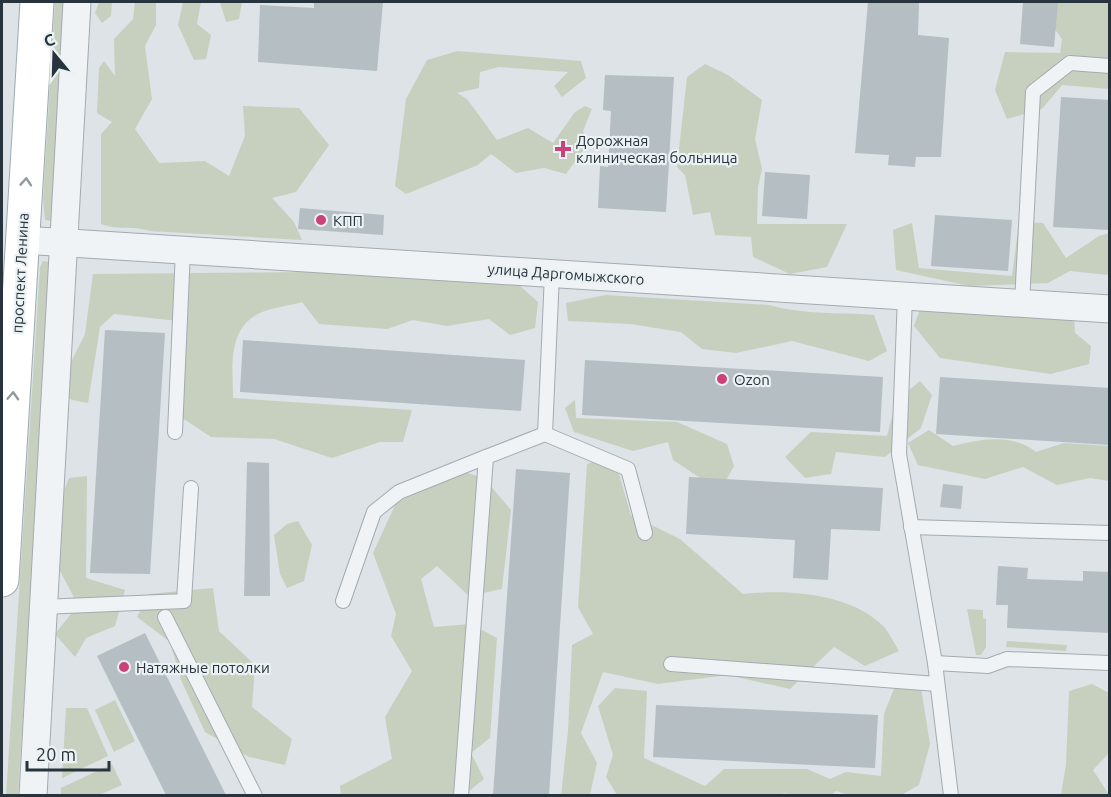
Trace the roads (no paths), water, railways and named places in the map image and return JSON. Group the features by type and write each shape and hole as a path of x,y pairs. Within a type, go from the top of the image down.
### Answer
{"main road":[{"name":"проспект Ленина","path":"2,580 37,2"}],"street":[{"path":"33,795 77,2"},
{"name":"улица Даргомыжского","path":"22,240 1110,309"}],"lane":[{"path":"1022,303 1033,92 1070,63 1110,66"},
{"path":"175,432 183,250"},
{"path":"545,434 552,274"},
{"path":"905,296 899,454 935,663 951,795"},
{"path":"343,602 374,512 399,492 545,434 628,469 645,533"},
{"path":"461,795 486,457"},
{"path":"42,607 66,608 184,601 191,488"},
{"path":"911,527 1110,533"},
{"path":"165,617 255,795"},
{"path":"935,663 988,666 1007,659 1110,663"},
{"path":"671,664 937,684"}],"place":[{"name":"Дорожная клиническая больница","path":"563,149"},
{"name":"КПП","path":"321,220"},
{"name":"Ozon","path":"722,379"},
{"name":"Натяжные потолки","path":"124,667"}]}
